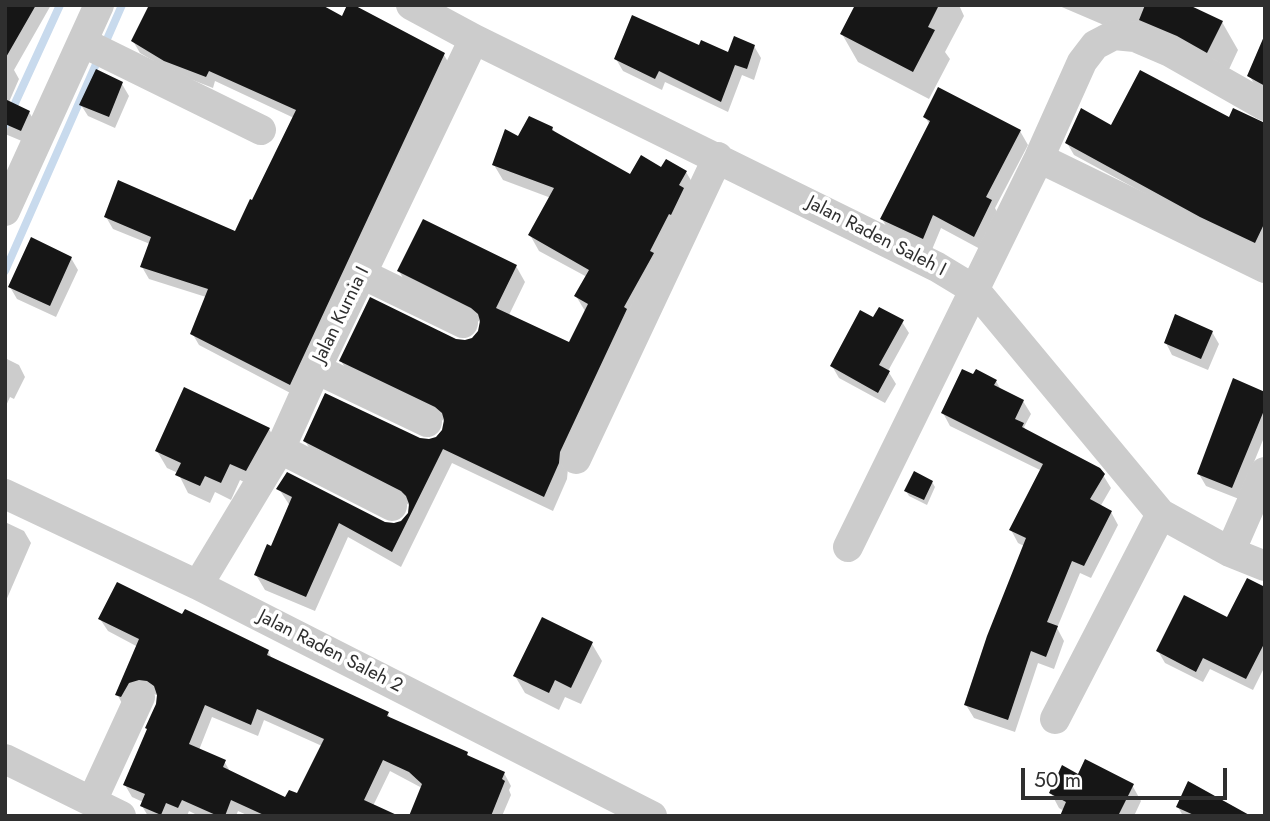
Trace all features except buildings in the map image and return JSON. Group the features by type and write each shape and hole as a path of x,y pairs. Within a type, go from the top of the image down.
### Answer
{"street":[{"path":"5,211 99,5"},
{"name":"Jalan Raden Saleh I","path":"411,5 474,39 937,267 975,290 1161,514 1230,552 1265,566"},
{"path":"848,547 975,290 1082,62 1095,45 1114,35 1135,37 1170,52 1265,106"},
{"name":"Jalan Kurnia I","path":"198,585 280,449 474,39"},
{"path":"82,42 261,130"},
{"path":"576,459 718,157"},
{"path":"1038,158 1265,268"},
{"path":"362,274 463,323"},
{"path":"316,369 427,422"},
{"path":"280,449 392,506"},
{"path":"1230,552 1265,472"},
{"name":"Jalan Raden Saleh 2","path":"5,494 198,585 652,816"},
{"path":"1055,719 1161,514"},
{"path":"92,802 139,697"},
{"path":"5,759 121,816"}],"waterway":[{"path":"5,125 60,5"},
{"path":"5,271 122,5"}]}
